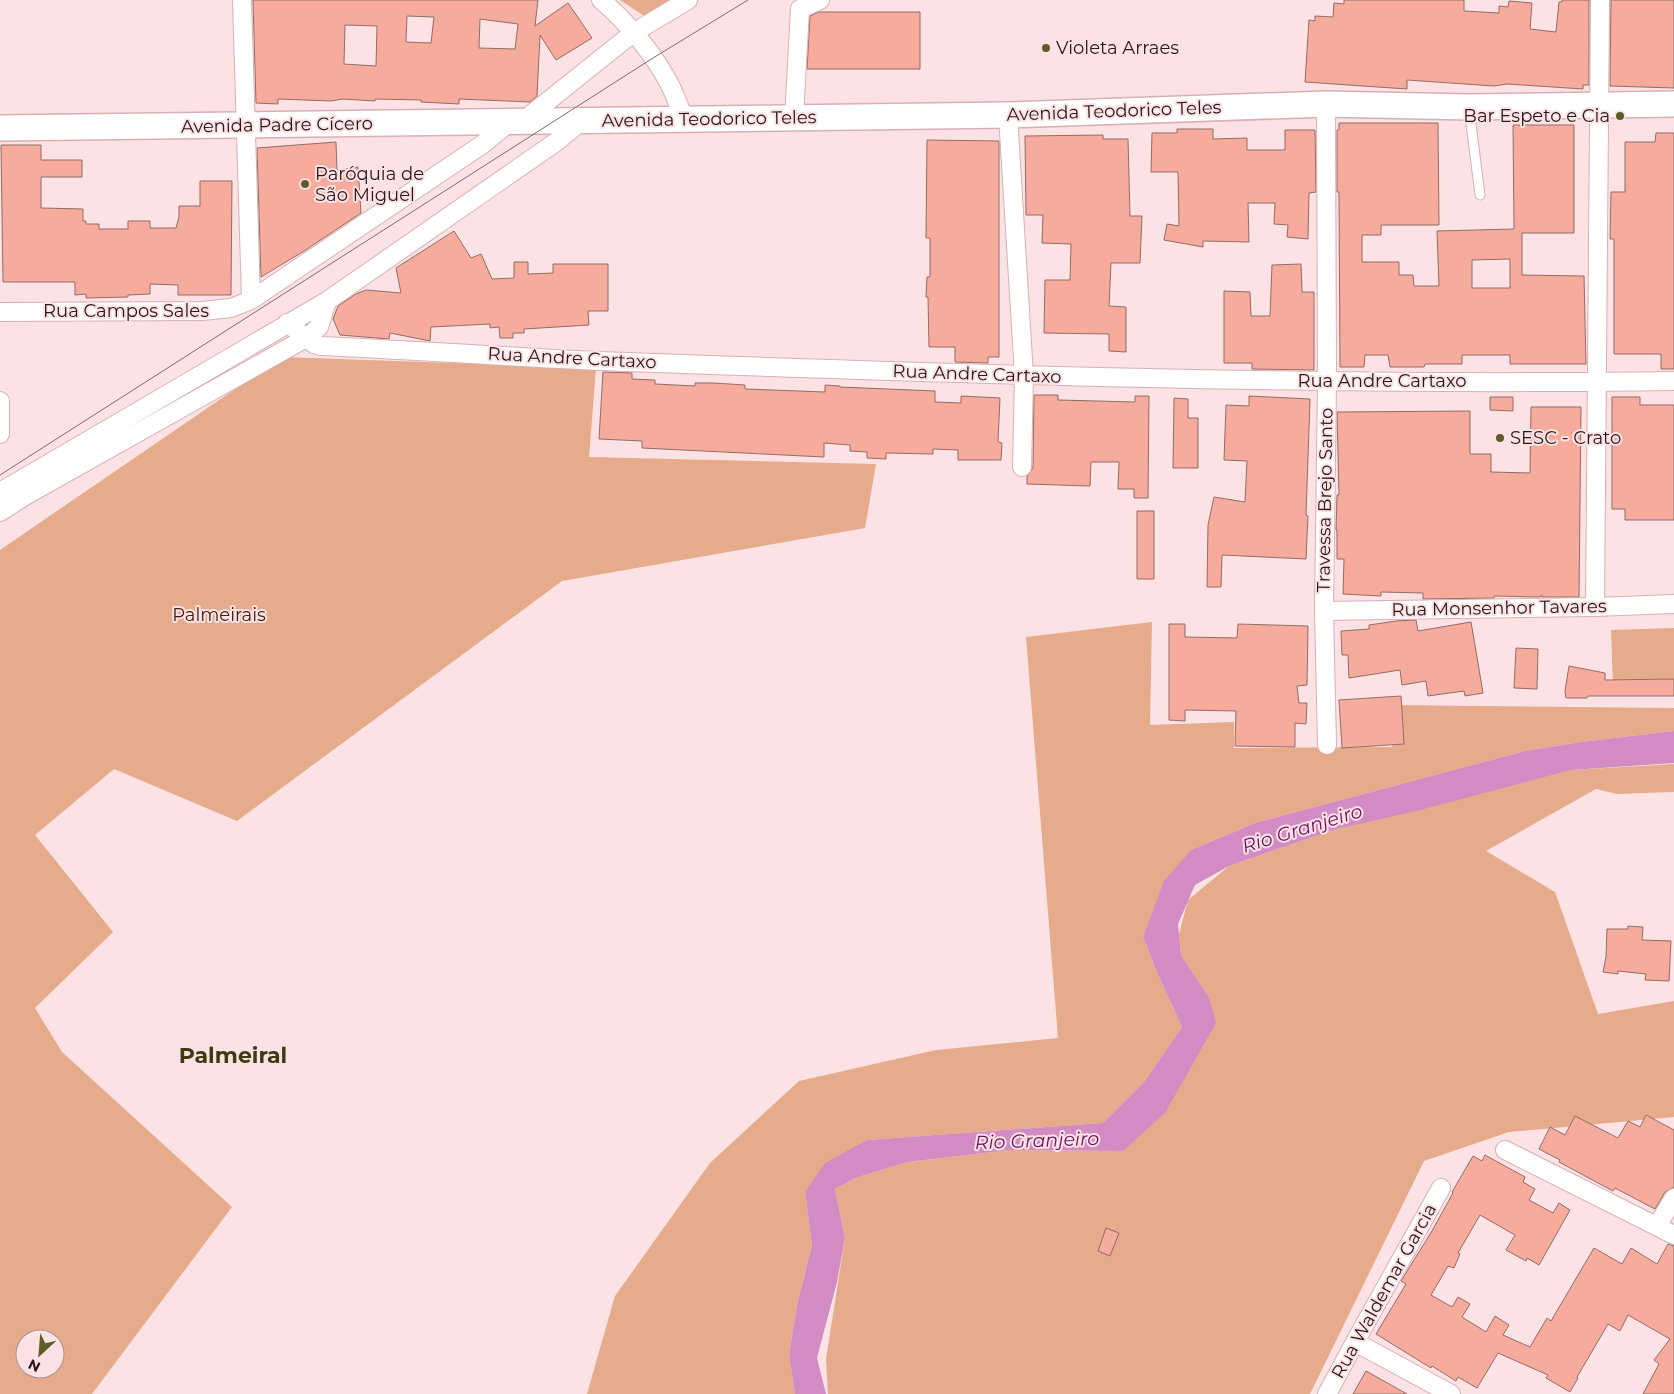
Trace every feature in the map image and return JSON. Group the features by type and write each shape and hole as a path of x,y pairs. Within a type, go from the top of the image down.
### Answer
{"main road":[{"name":"Avenida Teodorico Teles","path":"554,120 1008,115 1326,104 1469,108 1674,104"},
{"name":"Avenida Padre Cícero","path":"0,128 246,126 554,120"}],"street":[{"path":"242,0 251,300"},
{"path":"601,0 633,33 653,58 671,87 684,120"},
{"name":"Rua Campos Sales","path":"0,312 212,311 231,308 251,300 517,121 633,33 688,0"},
{"path":"794,118 800,9 820,0"},
{"path":"1594,608 1600,0"},
{"name":"Travessa Brejo Santo","path":"1326,104 1327,381 1324,611 1327,745"},
{"path":"1008,115 1024,376 1022,466"},
{"path":"0,492 327,301 556,142 583,120"},
{"path":"0,512 306,338 318,327 327,301"},
{"name":"Rua Andre Cartaxo","path":"287,324 314,344 321,346 597,360 1024,376 1327,381 1674,381"},
{"path":"0,401 0,434"},
{"name":"Rua Monsenhor Tavares","path":"1324,611 1594,608 1674,604"},
{"path":"1505,1150 1674,1235"},
{"name":"Rua Waldemar Garcia","path":"1327,1394 1441,1188"},
{"path":"1657,1226 1674,1198"},
{"path":"1355,1342 1451,1394"}],"lane":[{"path":"1469,108 1480,195"}],"green space":[{"path":"620,0 672,0 646,17"},
{"name":"Palmeirais","path":"282,357 596,368 589,457 876,464 865,528 562,581 237,821 114,769 35,835 113,932 35,1008 62,1052 232,1207 92,1394 0,1394 0,550"},
{"path":"1152,622 1150,725 1234,722 1234,748 1392,747 1390,705 1674,708 1674,731 1525,751 1255,823 1191,850 1143,937 1182,1027 1144,1082 1103,1123 867,1140 805,1192 812,1245 797,1305 789,1355 795,1394 587,1394 615,1296 710,1163 799,1081 936,1050 1058,1038 1026,637"},
{"path":"1674,628 1674,683 1613,685 1611,630"},
{"path":"1674,764 1674,792 1617,794 1596,789 1486,851 1555,892 1598,1014 1674,1001 1674,1117 1509,1132 1424,1161 1310,1394 828,1394 826,1359 845,1238 835,1189 855,1178 908,1162 1009,1150 1123,1151 1209,997 1181,955 1179,934 1188,900 1229,866 1333,830 1571,770"}],"water":[{"name":"Rio Granjeiro","path":"1674,731 1674,763 1571,770 1420,810 1333,830 1229,866 1195,885 1178,924 1181,955 1209,997 1216,1023 1165,1113 1123,1151 1009,1150 908,1162 855,1178 835,1189 845,1238 837,1282 817,1358 826,1394 795,1394 789,1355 797,1305 812,1245 805,1192 825,1163 867,1140 1103,1123 1144,1082 1182,1027 1143,937 1164,881 1191,850 1255,823 1525,751"}],"building":[{"path":"253,0 538,0 535,26 568,3 592,38 556,60 540,35 537,96 530,102 459,99 459,104 421,102 421,100 375,99 375,101 343,99 331,101 278,99 278,104 256,103","holes":["407,16 434,17 431,43 406,42","480,19 518,24 515,49 479,48","345,25 377,26 376,66 344,64"]},
{"path":"1344,0 1464,0 1464,11 1499,13 1499,6 1508,7 1509,1 1532,3 1530,29 1556,32 1559,2 1562,2 1562,0 1589,0 1589,85 1583,85 1583,89 1507,84 1494,86 1407,80 1407,89 1305,82 1309,20 1315,21 1315,16 1333,17 1334,3 1344,4"},
{"path":"1611,0 1674,0 1674,88 1610,86"},
{"path":"819,12 920,12 920,69 807,69 810,16"},
{"path":"1339,123 1438,123 1439,225 1381,225 1381,235 1362,235 1362,262 1399,262 1399,275 1413,275 1414,286 1439,286 1437,231 1514,229 1513,125 1574,125 1574,233 1522,233 1522,275 1584,276 1586,364 1510,364 1510,355 1462,355 1462,364 1425,364 1424,367 1390,367 1388,355 1365,355 1364,367 1340,367 1339,192 1337,192 1337,130 1339,130","holes":["1510,259 1510,288 1472,288 1472,260"]},
{"path":"1177,129 1213,129 1213,139 1247,138 1247,150 1285,150 1285,130 1315,130 1316,192 1309,193 1308,239 1287,237 1288,225 1274,224 1275,203 1248,203 1249,242 1203,241 1203,247 1164,240 1167,224 1179,226 1178,172 1151,172 1152,133 1177,133"},
{"path":"1656,133 1674,133 1674,369 1661,369 1661,354 1614,354 1614,239 1610,239 1611,192 1625,192 1625,142 1655,142"},
{"path":"1103,135 1103,139 1128,139 1130,216 1142,216 1140,263 1111,263 1109,306 1126,307 1126,352 1109,351 1109,334 1044,333 1045,280 1070,280 1071,244 1042,243 1043,215 1026,215 1025,136"},
{"path":"927,140 999,141 999,357 988,357 988,363 955,362 955,347 929,347 928,297 926,297 927,277 930,277 930,238 926,238"},
{"path":"336,142 337,170 358,167 361,213 261,277 257,148"},
{"path":"1,145 41,145 41,160 82,160 82,177 41,177 41,208 83,209 83,221 86,221 86,224 99,224 99,229 128,229 128,221 150,221 150,228 176,228 179,206 200,206 200,181 232,181 231,295 178,295 178,285 150,284 150,294 128,295 128,297 86,298 86,294 75,295 75,282 3,282"},
{"path":"454,231 471,258 481,254 492,279 514,278 514,262 528,262 528,274 553,273 553,264 608,264 608,311 588,311 589,325 524,329 524,333 513,333 513,338 500,338 499,327 490,328 490,324 431,327 430,341 390,333 389,339 340,335 333,319 338,306 366,290 401,293 396,268"},
{"path":"1301,264 1302,292 1314,292 1314,370 1252,369 1252,363 1224,363 1224,291 1250,292 1251,316 1270,316 1272,265"},
{"path":"603,372 632,373 632,379 655,380 655,384 695,386 695,383 714,383 745,385 745,389 825,392 825,385 935,391 935,402 961,403 961,396 1000,398 998,442 1002,443 1001,460 958,460 958,450 933,449 933,454 886,453 886,459 867,458 867,452 850,451 850,445 824,443 824,457 642,448 642,441 599,439"},
{"path":"1034,395 1058,395 1058,400 1135,402 1135,396 1149,396 1148,498 1134,498 1134,489 1118,489 1119,462 1091,462 1090,486 1027,484 1027,476 1033,468"},
{"path":"1249,396 1310,399 1306,559 1222,555 1221,587 1207,587 1208,525 1214,497 1245,502 1247,461 1224,460 1226,405 1249,406"},
{"path":"1490,397 1513,397 1513,411 1490,410"},
{"path":"1612,397 1640,397 1640,405 1674,405 1674,520 1625,520 1625,509 1612,509"},
{"path":"1174,398 1188,399 1188,418 1198,418 1198,468 1173,468"},
{"path":"1531,407 1581,407 1579,597 1542,597 1542,595 1540,597 1494,596 1494,598 1423,599 1423,593 1381,592 1381,596 1343,594 1344,559 1337,559 1336,530 1337,495 1339,495 1337,412 1470,411 1470,454 1491,454 1491,472 1530,473"},
{"path":"1137,511 1154,511 1154,579 1137,579"},
{"path":"1416,620 1418,631 1471,622 1483,693 1465,696 1464,691 1428,696 1426,681 1402,685 1400,670 1349,678 1348,655 1342,655 1341,631 1369,629 1369,625"},
{"path":"1169,624 1185,624 1185,637 1237,638 1238,624 1308,626 1307,685 1297,686 1299,703 1307,703 1306,724 1295,723 1295,747 1235,746 1236,711 1185,710 1185,721 1169,720"},
{"path":"1516,648 1538,649 1537,689 1514,688"},
{"path":"1569,666 1605,673 1605,680 1674,679 1674,696 1588,696 1587,698 1566,698 1565,691"},
{"path":"1401,696 1404,744 1342,748 1339,700"},
{"path":"1628,926 1643,927 1642,940 1671,941 1669,981 1645,980 1646,974 1618,971 1618,974 1603,972 1606,957 1607,929 1628,929"},
{"path":"1646,1115 1674,1130 1674,1187 1665,1192 1655,1209 1615,1188 1613,1191 1539,1149 1550,1127 1565,1135 1575,1116 1618,1138 1628,1121 1640,1127"},
{"path":"1485,1155 1525,1177 1523,1182 1535,1189 1529,1200 1553,1213 1559,1203 1570,1210 1539,1265 1527,1258 1526,1261 1506,1250 1515,1235 1480,1215 1458,1253 1460,1254 1454,1268 1448,1266 1431,1295 1452,1307 1458,1297 1470,1304 1462,1317 1486,1332 1495,1316 1509,1325 1503,1335 1530,1347 1547,1318 1551,1321 1594,1248 1622,1264 1631,1248 1657,1264 1668,1244 1674,1246 1674,1394 1643,1394 1659,1364 1654,1360 1670,1339 1628,1315 1620,1331 1608,1324 1570,1392 1546,1378 1548,1375 1498,1353 1477,1388 1458,1377 1456,1381 1432,1366 1431,1368 1376,1334 1406,1284 1401,1281 1432,1231 1473,1156 1482,1161"},
{"path":"1106,1228 1119,1233 1110,1256 1098,1251"},
{"path":"1366,1371 1407,1394 1353,1394"}],"tram line":[{"path":"0,475 653,58 748,0"}],"place":[{"name":"Violeta Arraes","path":"1046,48"},
{"name":"Bar Espeto e Cia","path":"1620,116"},
{"name":"Paróquia de São Miguel","path":"305,184"},
{"name":"SESC - Crato","path":"1500,438"}],"district":[{"name":"Palmeiral","path":"233,1055"}]}
